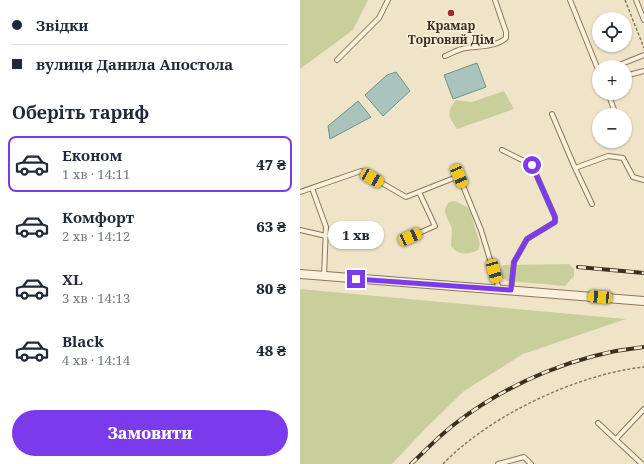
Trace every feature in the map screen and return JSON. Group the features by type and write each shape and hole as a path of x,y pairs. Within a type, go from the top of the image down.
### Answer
{"street":[{"path":"300,274 644,301"}],"lane":[{"path":"338,60 379,18 388,0"},
{"path":"445,56 466,48 482,47 502,42 506,38 506,32 494,0"},
{"path":"570,0 594,60"},
{"path":"636,0 644,20"},
{"path":"632,60 644,55"},
{"path":"632,74 644,71"},
{"path":"552,114 592,204"},
{"path":"502,150 532,165 555,217 555,222 527,239 514,262 511,290"},
{"path":"575,168 608,156 623,158 633,177 644,180"},
{"path":"300,192 361,171 406,197 459,176 481,230 499,289"},
{"path":"312,188 326,227 324,276"},
{"path":"410,237 435,226 419,192"},
{"path":"300,230 326,236"},
{"path":"616,440 644,409"},
{"path":"598,423 642,464"},
{"path":"498,464 524,457 531,464"}],"path":[{"path":"625,0 644,48"},
{"path":"443,464 480,434 521,407 578,381 601,374 644,367"}],"green space":[{"path":"300,0 368,0 353,30 300,69"},
{"path":"504,91 514,109 457,129 449,114 456,100 472,102"},
{"path":"455,201 467,207 470,211 480,244 478,250 475,252 460,253 451,246 452,228 446,217 445,209 449,202"},
{"path":"569,264 574,269 574,276 565,286 507,281 501,277 499,271 503,265"},
{"path":"300,289 626,319 523,354 464,391 392,464 300,464"}],"water":[{"path":"477,63 486,87 453,99 444,75"},
{"path":"396,72 410,91 383,116 365,95 387,75"},
{"path":"358,101 371,117 330,139 328,126"}],"railway":[{"path":"578,267 644,273"},
{"path":"411,464 456,423 477,408 522,383 569,363 594,356 644,347"}],"place":[{"name":"Крамар Торговий Дім","path":"451,13"}],"route":[{"path":"356,279 511,290 514,262 527,239 555,222 555,217 532,165"}]}
